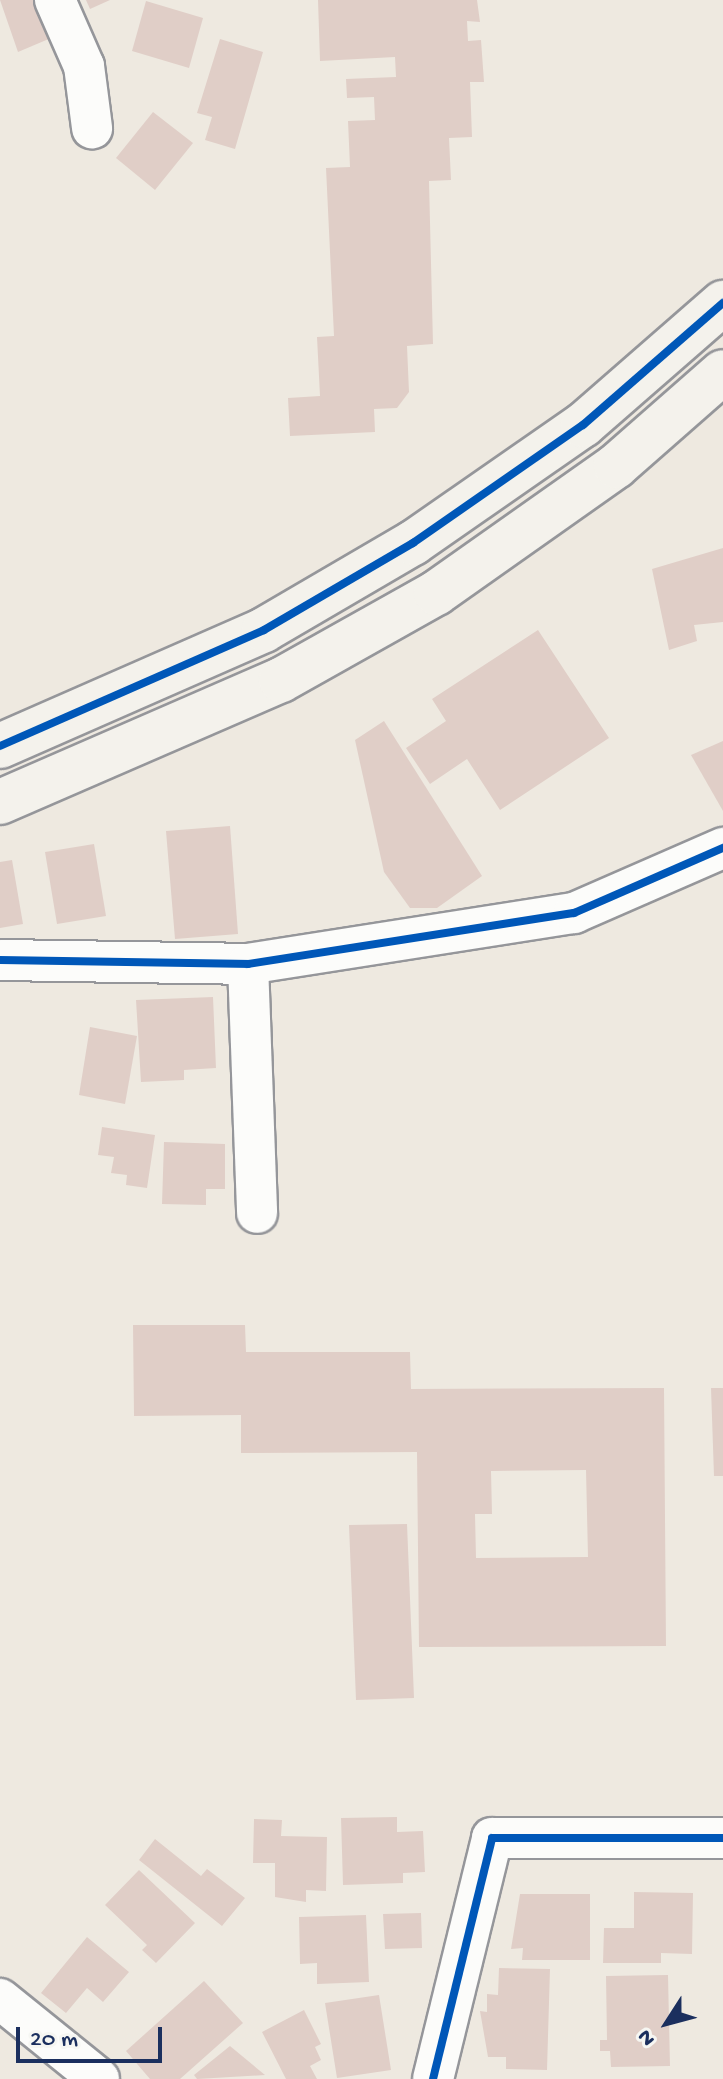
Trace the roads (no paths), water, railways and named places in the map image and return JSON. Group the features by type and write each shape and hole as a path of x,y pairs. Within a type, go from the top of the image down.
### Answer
{"street":[{"path":"55,0 84,66 92,128"},
{"path":"0,746 264,630 413,543 583,425 723,303"},
{"path":"0,802 281,680 436,593 616,466 723,372"},
{"path":"0,960 248,964 574,913 723,848"},
{"path":"248,964 257,1213"},
{"path":"433,2079 492,1838 723,1838"},
{"path":"0,1999 99,2079"}]}
